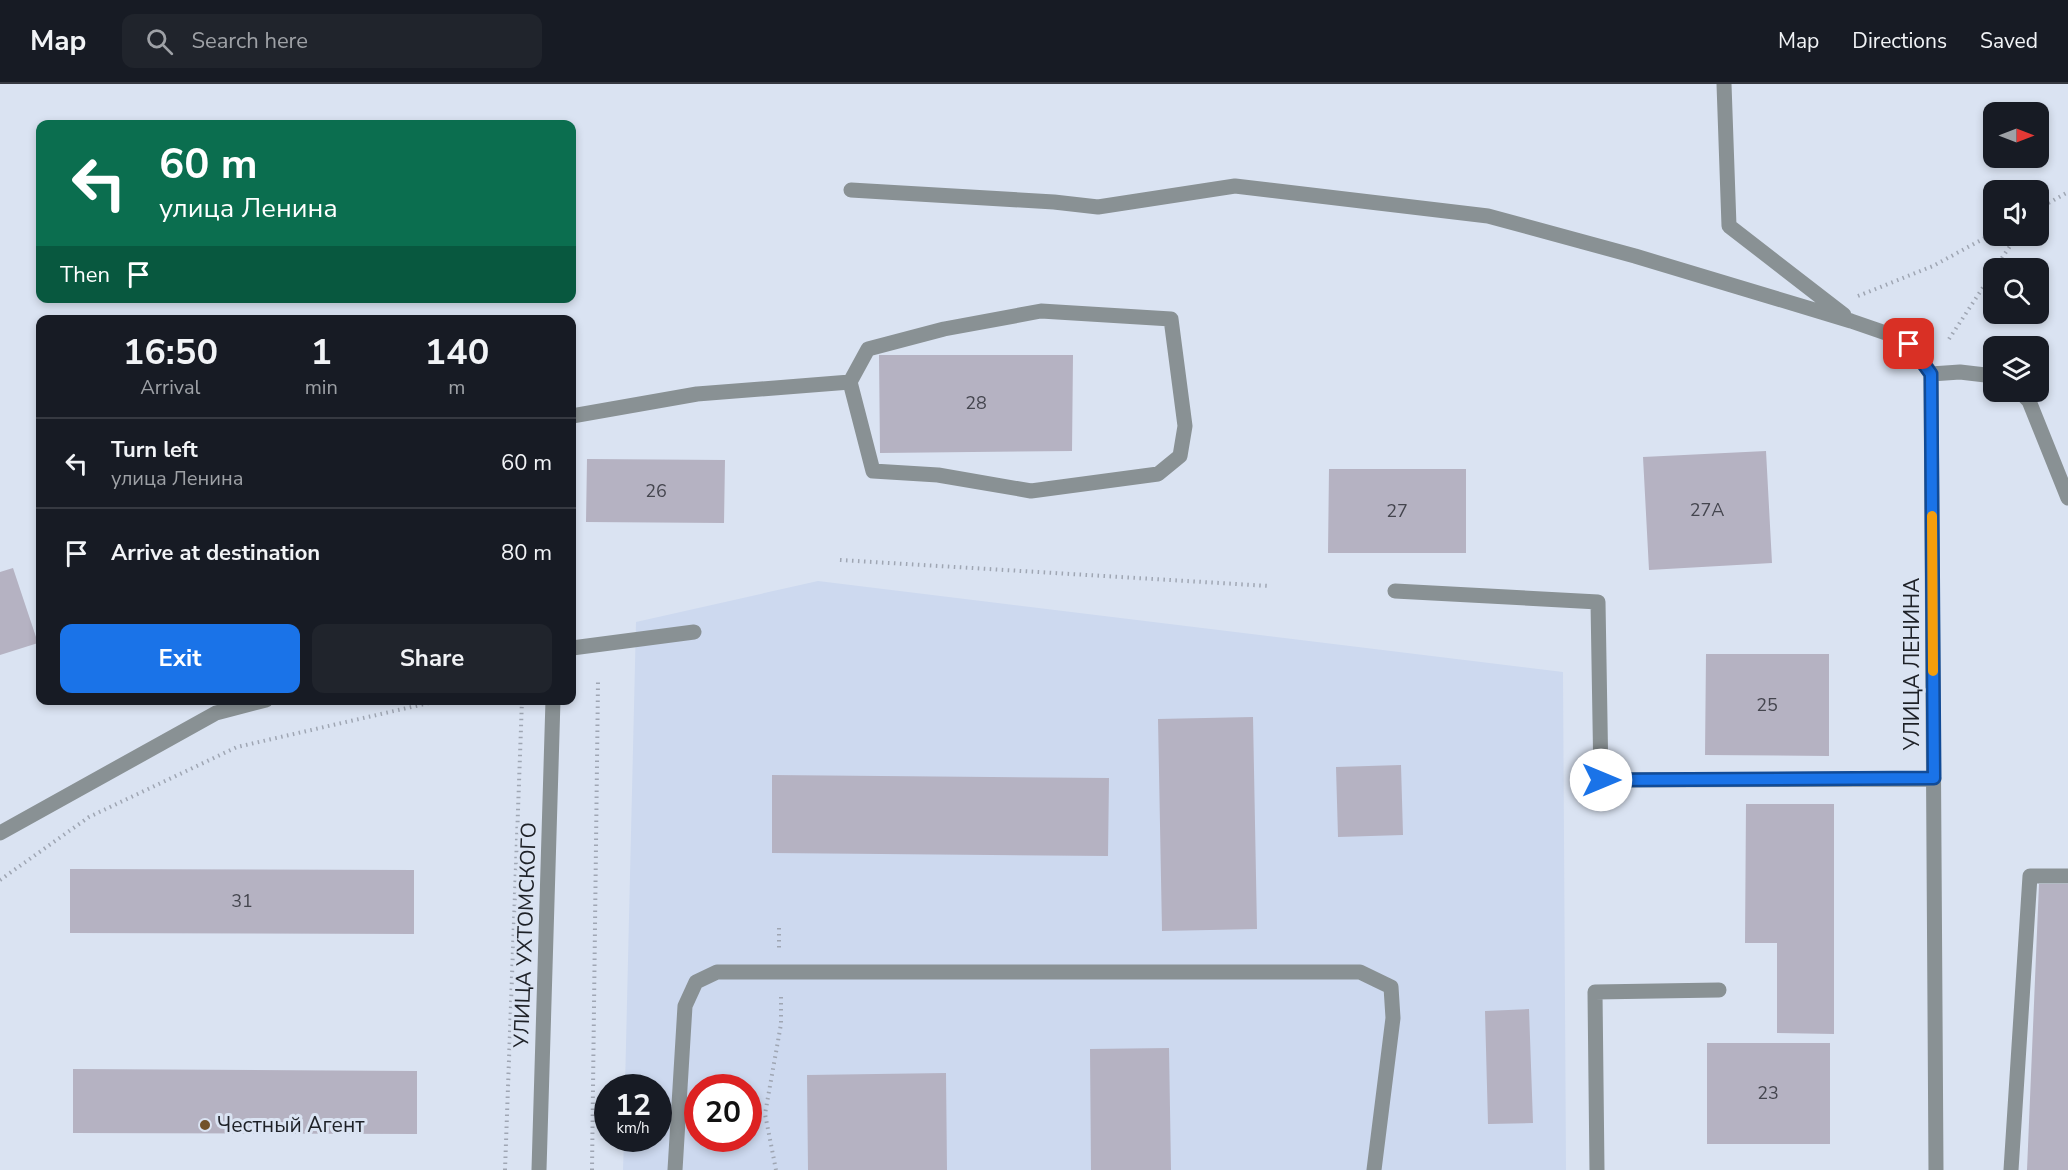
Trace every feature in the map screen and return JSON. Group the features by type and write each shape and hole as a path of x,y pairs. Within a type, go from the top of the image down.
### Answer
{"street":[{"path":"1724,84 1729,226 1851,321"},
{"path":"851,190 1054,202 1098,207 1235,186 1488,216 1635,256 1851,321 1909,341 1931,374 1960,372 1983,375"},
{"path":"1041,311 1171,319 1185,426 1180,456 1158,474 1031,491 938,475 873,471 850,382 868,349 944,329 1041,311"},
{"name":"УЛИЦА ЛЕНИНА","path":"1931,374 1936,1170"},
{"path":"576,415 697,394 850,382"},
{"path":"2029,402 2068,498"},
{"path":"1395,591 1598,602 1601,780 1934,778"},
{"path":"576,647 693,632"},
{"path":"0,833 216,713 247,705"},
{"name":"УЛИЦА УХТОМСКОГО","path":"539,1170 553,705"},
{"path":"2011,1170 2030,876 2068,876"},
{"path":"675,1170 685,1006 696,982 717,972 1360,972 1391,987 1393,1018 1374,1170"},
{"path":"1597,1170 1595,993 1719,990"}],"path":[{"path":"2049,203 2068,192"},
{"path":"1832,306 1933,266 1983,239"},
{"path":"1949,339 1983,287"},
{"path":"840,560 1269,586"},
{"path":"592,1170 598,682"},
{"path":"0,880 89,817 237,747 420,705"},
{"path":"505,1170 522,705"},
{"path":"776,1170 765,1114 781,1024 779,928"}],"shaded area":[{"path":"818,581 1563,672 1566,1170 623,1170 624,1152 672,1152 672,1074 625,1074 636,622"}],"building":[{"path":"879,355 1073,355 1072,451 880,453"},
{"path":"1766,451 1772,563 1649,570 1643,457"},
{"path":"587,459 725,460 724,523 586,522"},
{"path":"1329,469 1466,469 1466,553 1328,553"},
{"path":"13,568 36,637 36,644 0,655 0,572"},
{"path":"1706,654 1829,654 1829,756 1705,755"},
{"path":"1253,717 1257,929 1162,931 1158,719"},
{"path":"1401,765 1403,835 1338,837 1336,767"},
{"path":"772,775 1109,778 1108,856 772,853"},
{"path":"1746,804 1834,804 1834,1034 1777,1033 1777,943 1745,943"},
{"path":"70,869 414,870 414,934 70,933"},
{"path":"2039,884 2068,884 2068,1170 2027,1170"},
{"path":"1529,1009 1533,1123 1488,1124 1485,1011"},
{"path":"1707,1043 1830,1043 1830,1144 1707,1144"},
{"path":"1169,1048 1171,1170 1091,1170 1090,1049"},
{"path":"73,1069 417,1071 417,1134 73,1133"},
{"path":"946,1073 947,1170 808,1170 807,1075"}],"slow traffic":[{"path":"1932,516 1933,671"}],"place":[{"name":"Честный Агент","path":"205,1125"}],"route":[{"path":"1601,780 1934,778 1931,374 1909,344"}]}
